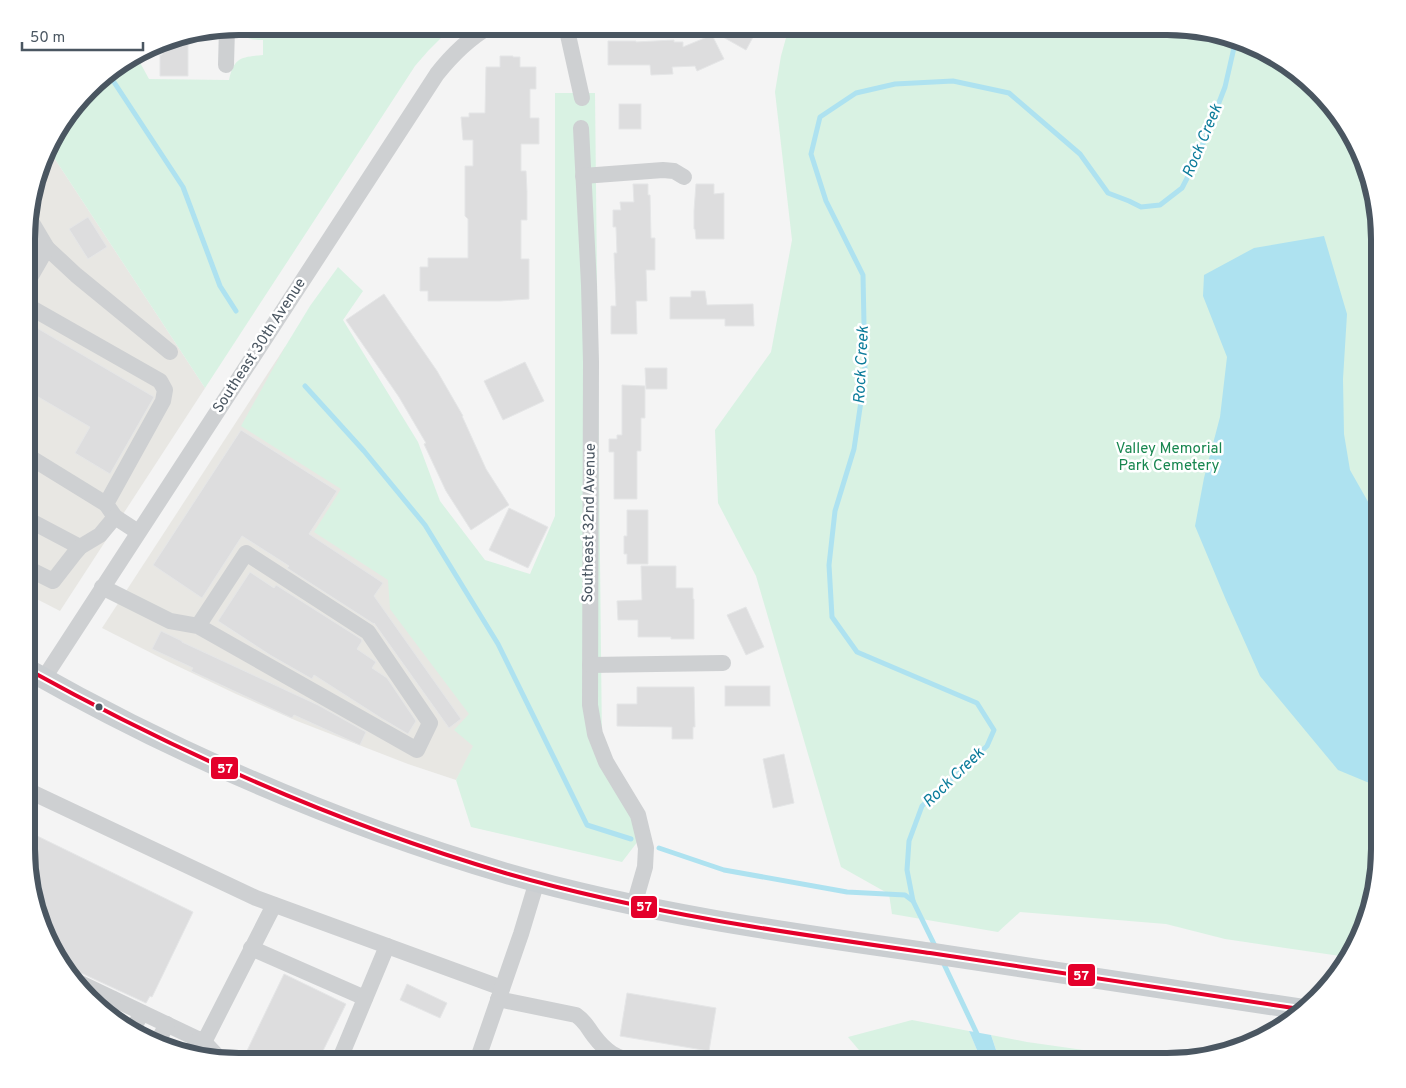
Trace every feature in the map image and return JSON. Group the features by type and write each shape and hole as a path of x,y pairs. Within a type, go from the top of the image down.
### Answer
{"main road":[{"path":"36,674 135,727 222,768 286,795 437,852 537,881 634,905 733,923 1294,1008"}],"street":[{"path":"226,65 227,35"},
{"name":"Southeast 30th Avenue","path":"36,674 102,588 437,74 460,48 476,35"},
{"path":"568,35 582,98"},
{"name":"Southeast 32nd Avenue","path":"581,128 591,362 590,704 595,734 606,762 638,815 646,848 645,867 634,905"},
{"path":"583,176 663,170 674,172 684,177"},
{"path":"35,227 47,248 76,275 170,352"},
{"path":"35,269 47,248"},
{"path":"35,310 160,381 165,390 163,401 100,535 80,547 53,581 35,572"},
{"path":"35,461 111,510 138,532"},
{"path":"35,523 80,547"},
{"path":"102,588 170,621 198,626 417,750 430,723 368,632 246,553 198,626"},
{"path":"590,664 723,663"},
{"path":"35,794 256,898 387,946 500,994 576,1015 585,1021 593,1035 610,1053"},
{"path":"480,1053 521,934 537,881"},
{"path":"109,1006 142,1012 167,1024 198,1045 274,905"},
{"path":"341,1053 387,946"},
{"path":"251,948 365,998"},
{"path":"135,1025 142,1012"},
{"path":"160,1037 167,1024"}],"shaded area":[{"path":"53,156 205,388 60,611 35,598 35,225 42,186"},
{"path":"285,347 500,708 456,780 408,764 297,721 236,694 102,628"}],"green space":[{"path":"444,35 415,66 205,388 53,156 69,125 86,104 125,69 139,61 149,79 229,80 233,67 240,60 263,55 263,40 243,36"},
{"name":"Valley Memorial Park Cemetery","path":"787,35 1181,35 1220,42 1245,50 1269,62 1302,86 1337,125 1356,161 1364,186 1371,225 1371,863 1360,915 1341,956 1225,939 1166,924 1020,912 998,932 892,914 889,894 841,867 756,576 718,503 715,430 771,352 792,240 775,92"},
{"path":"555,93 595,93 602,745 645,832 622,862 471,827 456,780 473,746 454,730 469,714 390,609 388,580 314,532 341,489 241,426 310,306 338,267 363,291 343,320 418,442 440,501 485,560 530,574 555,516"},
{"path":"912,1020 969,1031 978,1053 861,1053 848,1037"},
{"path":"991,1035 1105,1053 997,1053"}],"water":[{"path":"1324,236 1347,314 1343,379 1344,434 1350,470 1371,507 1371,784 1338,770 1260,676 1195,526 1204,478 1220,417 1227,357 1203,296 1204,275 1254,248"},
{"path":"969,1031 991,1035 997,1053 978,1053"}],"building":[{"path":"712,35 724,59 697,71 695,66 672,67 673,74 651,75 650,65 608,65 608,41 674,40 674,42 683,42 683,47"},
{"path":"724,35 754,35 746,50 723,37"},
{"path":"188,42 188,76 160,76 160,55 162,55 162,50"},
{"path":"500,56 520,57 520,67 536,67 536,89 530,89 530,118 539,118 539,144 521,144 521,171 526,171 527,220 521,220 521,259 529,259 529,299 428,301 428,291 420,291 420,267 428,267 428,258 468,258 468,219 465,216 465,166 473,166 473,140 463,140 461,117 469,117 469,113 485,113 486,67 500,67"},
{"path":"619,104 641,104 641,129 619,129"},
{"path":"633,184 648,184 651,238 655,238 655,270 646,270 647,301 636,301 637,334 611,334 611,306 616,306 614,253 617,253 616,227 613,227 613,210 621,210 620,202 634,202"},
{"path":"696,184 714,184 714,194 724,193 724,239 696,239 694,211"},
{"path":"88,217 107,247 88,259 69,229"},
{"path":"691,291 705,291 707,305 753,304 754,326 725,326 725,319 670,319 670,297 691,297"},
{"path":"384,294 437,371 463,416 486,469 509,505 471,530 446,491 424,444 426,443 399,397 346,320"},
{"path":"37,328 154,397 110,474 75,453 90,427 35,395 35,332"},
{"path":"525,362 544,401 503,420 484,381"},
{"path":"645,368 667,368 667,389 646,389"},
{"path":"622,385 645,386 645,418 641,418 641,451 637,451 637,499 614,499 614,452 609,452 609,439 617,439 617,435 622,435"},
{"path":"241,430 337,491 309,534 383,583 374,596 461,719 449,728 374,623 287,568 289,566 242,536 202,598 153,565"},
{"path":"509,508 548,527 528,568 489,550"},
{"path":"627,510 648,510 648,564 627,564 627,554 624,554 624,536 627,536"},
{"path":"641,566 676,566 676,588 693,588 694,639 638,637 638,620 618,620 617,601 642,600"},
{"path":"250,572 274,588 276,585 361,639 362,641 357,649 376,662 372,668 387,678 416,721 408,734 314,675 312,679 270,655 218,621"},
{"path":"746,607 764,647 746,655 727,615"},
{"path":"161,631 318,705 366,732 360,745 294,715 292,718 191,671 193,668 152,649"},
{"path":"725,686 770,686 770,706 725,706"},
{"path":"637,687 694,687 695,727 693,727 693,739 672,739 672,727 617,726 617,704 637,704"},
{"path":"784,754 794,803 773,808 763,759"},
{"path":"35,835 193,912 152,997 150,996 146,1003 75,970 69,963 50,927 42,902 35,863"},
{"path":"284,974 346,1004 322,1053 246,1053"},
{"path":"407,984 447,1003 440,1018 400,1000"},
{"path":"627,993 716,1008 709,1051 620,1036"}],"waterway":[{"name":"Rock Creek","path":"936,948 913,901 907,870 909,841 922,806 987,746 994,730 977,703 857,652 832,617 829,565 835,511 854,449 865,374 863,275 826,201 811,154 820,117 856,93 895,84 953,81 1009,93 1080,154 1108,193 1141,207 1160,205 1182,188 1197,159 1225,87 1234,46"},
{"path":"112,79 183,187 220,286 236,311"},
{"path":"305,386 364,451 425,525 498,644 587,825 631,839"},
{"path":"659,848 724,870 847,892 905,895 913,901"},
{"name":"Rock Creek","path":"942,960 979,1038"}],"transit line":[{"name":"57","path":"35,673 201,758 320,809 443,854 557,887 663,911 770,929 1294,1008"}]}
